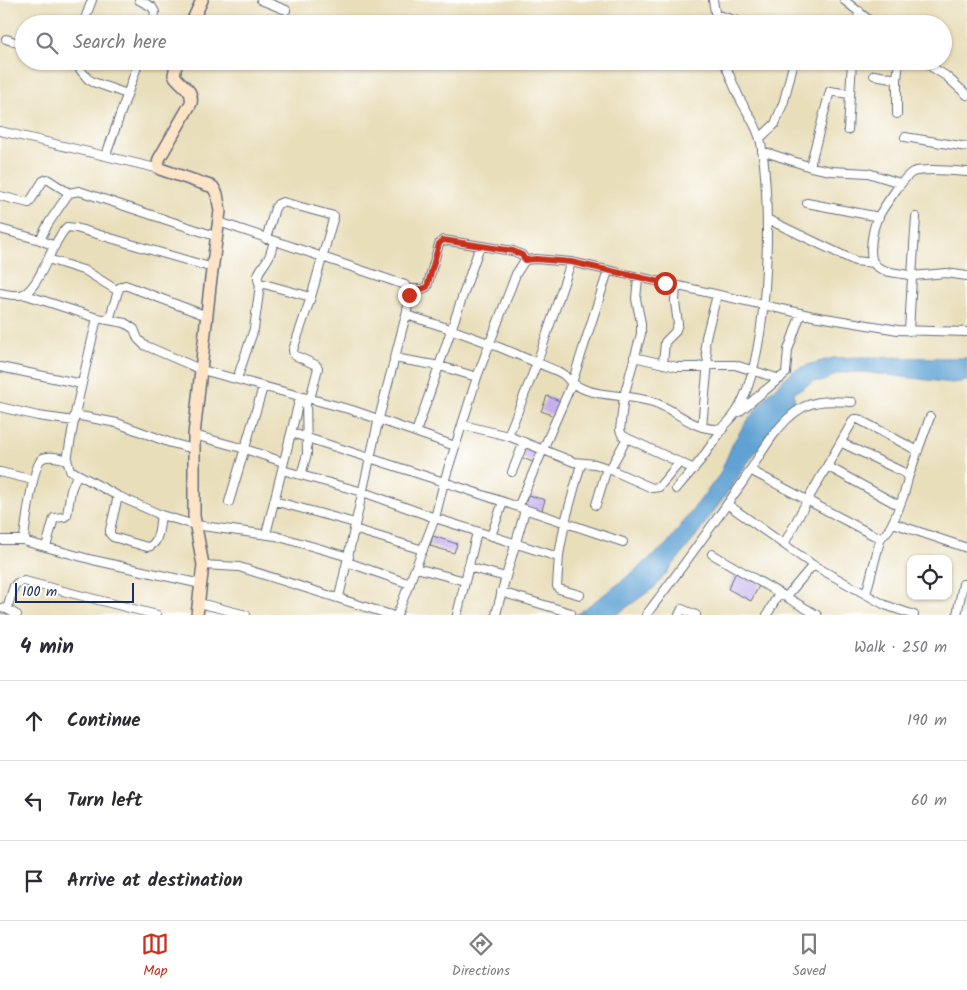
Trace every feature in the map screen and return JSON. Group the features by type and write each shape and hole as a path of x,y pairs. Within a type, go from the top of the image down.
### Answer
{"street":[{"path":"86,15 92,0"},
{"path":"139,0 152,7 154,15"},
{"path":"195,15 202,0"},
{"path":"261,0 286,10"},
{"path":"713,0 716,14 719,15"},
{"path":"844,0 864,15"},
{"path":"858,15 859,11"},
{"path":"6,39 15,42"},
{"path":"80,70 88,79 127,94"},
{"path":"106,155 135,70"},
{"path":"160,169 158,165 159,159 192,98 184,84 174,75 175,70"},
{"path":"728,70 741,101 758,130 762,151 767,218 764,306 754,370 744,399 735,416"},
{"path":"760,138 775,124 784,101 792,70"},
{"path":"848,130 851,70"},
{"path":"897,114 898,70"},
{"path":"936,70 967,95"},
{"path":"874,75 897,79"},
{"path":"810,166 830,91 849,94"},
{"path":"0,131 160,169 213,187 217,194 220,211 218,237 194,435 194,516 203,565 197,615"},
{"path":"905,137 967,147"},
{"path":"762,151 831,171 868,173 900,183"},
{"path":"874,263 872,258 872,242 878,217 900,183 914,172 967,172"},
{"path":"0,196 29,203 46,179 69,193 79,191 100,197 218,237"},
{"path":"40,240 48,224 69,193"},
{"path":"237,379 254,329 260,285 257,277 268,259 275,208 283,202 334,216 293,353 316,365 318,368 292,433 266,534"},
{"path":"807,203 878,217"},
{"path":"909,331 916,217"},
{"path":"767,218 855,261 874,263 890,272 912,276 946,273 967,276"},
{"path":"219,222 405,285 408,289 406,315 379,418 339,597"},
{"path":"23,294 35,281 62,231 67,227 213,268"},
{"path":"0,229 55,246"},
{"path":"408,289 427,287 440,241 443,240 513,251 522,255 525,260"},
{"path":"416,432 480,246"},
{"path":"48,259 86,272 118,291"},
{"path":"525,260 571,262 801,314 909,331 967,332"},
{"path":"397,615 435,518 444,482 477,377 516,274 525,260"},
{"path":"508,436 571,262"},
{"path":"496,615 516,544 522,508 572,383 608,271"},
{"path":"638,278 636,299 641,329 624,396 620,430 622,435 627,438 694,469"},
{"path":"260,285 264,284 311,297"},
{"path":"109,320 118,291 121,286 125,285 207,316"},
{"path":"663,364 665,342 675,332 678,324 675,302 676,286"},
{"path":"0,293 23,294 131,327 144,345 202,370 379,418 455,446"},
{"path":"702,427 708,365 705,346 706,337 717,294"},
{"path":"676,489 694,469 724,427 786,373 788,350 801,314"},
{"path":"406,315 451,328 491,344 562,374 572,383 592,391 653,402 702,427 716,429 724,427"},
{"path":"97,318 66,460 70,470 118,496 161,514 196,525 266,534 348,559 410,584"},
{"path":"634,357 663,364 688,367 734,365 780,379"},
{"path":"394,358 440,366 477,377"},
{"path":"0,367 82,384"},
{"path":"229,502 263,387"},
{"path":"301,475 306,461 305,398"},
{"path":"646,615 675,578 778,430 790,417 801,408 813,403 829,401 852,402"},
{"path":"0,407 38,416 117,423 171,443 194,449"},
{"path":"750,470 873,535 881,537 887,534 893,523 930,417"},
{"path":"784,544 854,419 858,419 918,451"},
{"path":"463,425 508,436 581,464 596,464 656,489 680,462"},
{"path":"292,433 623,542"},
{"path":"194,435 245,449 301,475 363,492 477,532 559,556"},
{"path":"596,504 608,468 627,438"},
{"path":"512,472 524,442"},
{"path":"842,443 905,473 908,478"},
{"path":"25,540 33,480 40,461 43,458 49,457 66,460"},
{"path":"580,595 556,586 565,522 581,464"},
{"path":"827,466 898,505"},
{"path":"0,472 33,480"},
{"path":"46,547 54,518 67,515 71,490 77,475"},
{"path":"118,496 110,530 110,534 113,537 147,547 151,546 156,541 161,514"},
{"path":"274,501 355,526 423,550"},
{"path":"491,536 503,502"},
{"path":"727,504 813,565 885,606 914,615"},
{"path":"893,523 967,548"},
{"path":"457,615 477,532"},
{"path":"866,594 881,537"},
{"path":"0,540 25,540 32,544 93,560 201,584"},
{"path":"712,554 817,615"},
{"path":"203,565 239,567 339,597 391,615"},
{"path":"767,615 783,595 813,565"},
{"path":"468,567 506,577"},
{"path":"416,568 465,580"},
{"path":"26,615 17,614 3,608 16,583 24,581 86,595 140,613 157,615"},
{"path":"957,615 963,584"},
{"path":"501,592 571,613"},
{"path":"199,603 246,615"},
{"path":"679,615 682,609 696,615"}],"water":[{"path":"833,358 967,358 967,381 952,383 862,372 838,373 822,382 813,381 794,392 795,403 793,406 749,461 690,544 655,587 616,615 576,615 666,545 720,474 733,443 744,425 772,390 787,376 795,370 810,364"}],"building":[{"path":"547,396 560,401 555,416 541,411"},
{"path":"524,447 539,453 535,463 520,457"},
{"path":"528,495 545,500 541,513 524,507"},
{"path":"433,536 457,544 454,553 430,546"},
{"path":"736,572 760,584 751,601 728,589"}],"route":[{"path":"409,295 408,289 427,287 440,241 443,240 513,251 522,255 525,260 559,260 665,283"}]}
